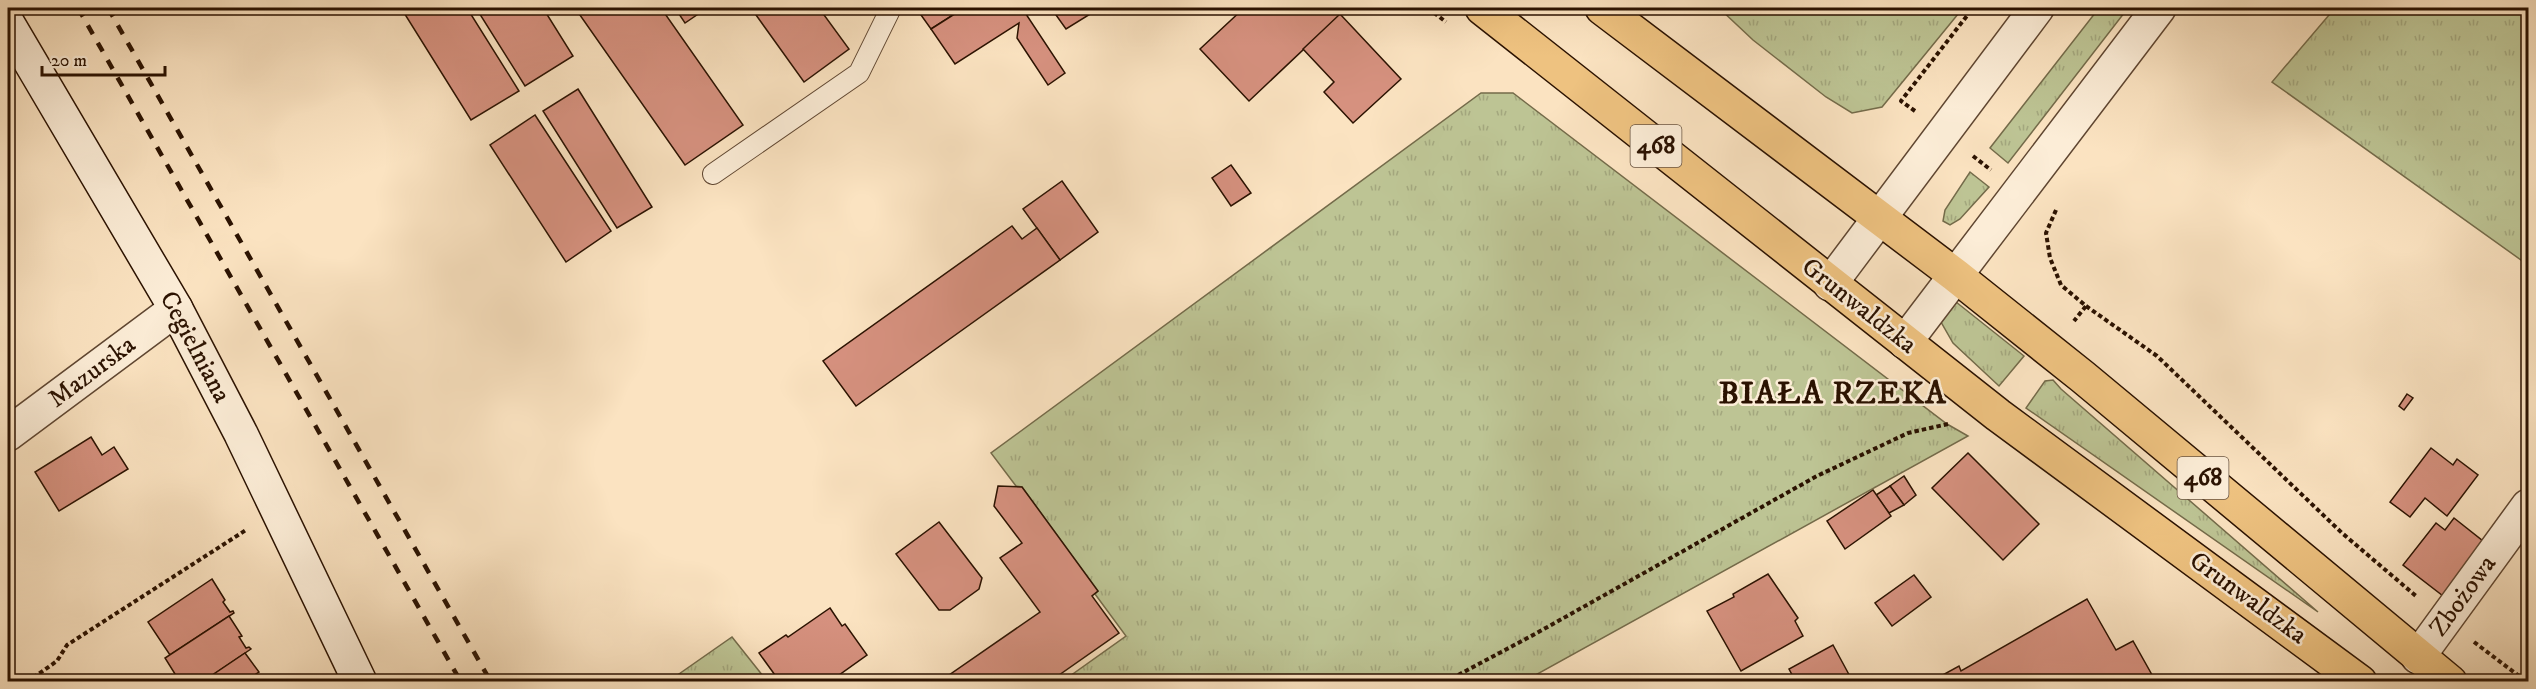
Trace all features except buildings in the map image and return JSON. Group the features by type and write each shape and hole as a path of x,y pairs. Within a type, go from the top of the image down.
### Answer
{"main road":[{"name":"Grunwaldzka","path":"1482,8 1998,415 2360,681"},
{"name":"468","path":"1602,8 1955,275 2083,377 2418,657 2450,681"}],"street":[{"path":"1830,284 2037,8"},
{"path":"1905,342 2159,8"},
{"name":"Cegielniana","path":"8,24 176,309 241,434 360,681"},
{"name":"Mazurska","path":"8,434 176,309"},
{"name":"Zbożowa","path":"2418,657 2529,506"}],"lane":[{"path":"712,174 859,74 891,8"}],"path":[{"path":"1973,8 1901,101 2053,217"},
{"path":"2086,306 2157,356 2342,533 2445,620 2527,681"},
{"path":"1445,681 1535,634 1817,476 1908,433 1958,421"},
{"path":"27,681 57,661 68,645 254,524"}],"green space":[{"path":"1719,8 1963,8 1882,107 1852,113 1826,97 1753,40"},
{"path":"2099,8 2128,8 2008,163 1990,148"},
{"path":"2335,8 2528,8 2528,265 2272,82"},
{"path":"1481,93 1513,93 1947,424 1968,436 1523,682 1063,681 1126,636 1095,594 1098,591 1022,487 1016,486 991,453"},
{"path":"1970,172 1989,187 1960,219 1950,225 1943,221 1945,210"},
{"path":"1951,298 2024,356 1999,386 1953,343 1937,315"},
{"path":"2053,380 2318,612 2026,408 2045,381"},
{"path":"732,637 767,681 669,681"}],"railway":[{"path":"78,8 461,682"},
{"path":"108,8 491,682"}],"district":[{"name":"BIAŁA RZEKA","path":"1833,394"}]}
